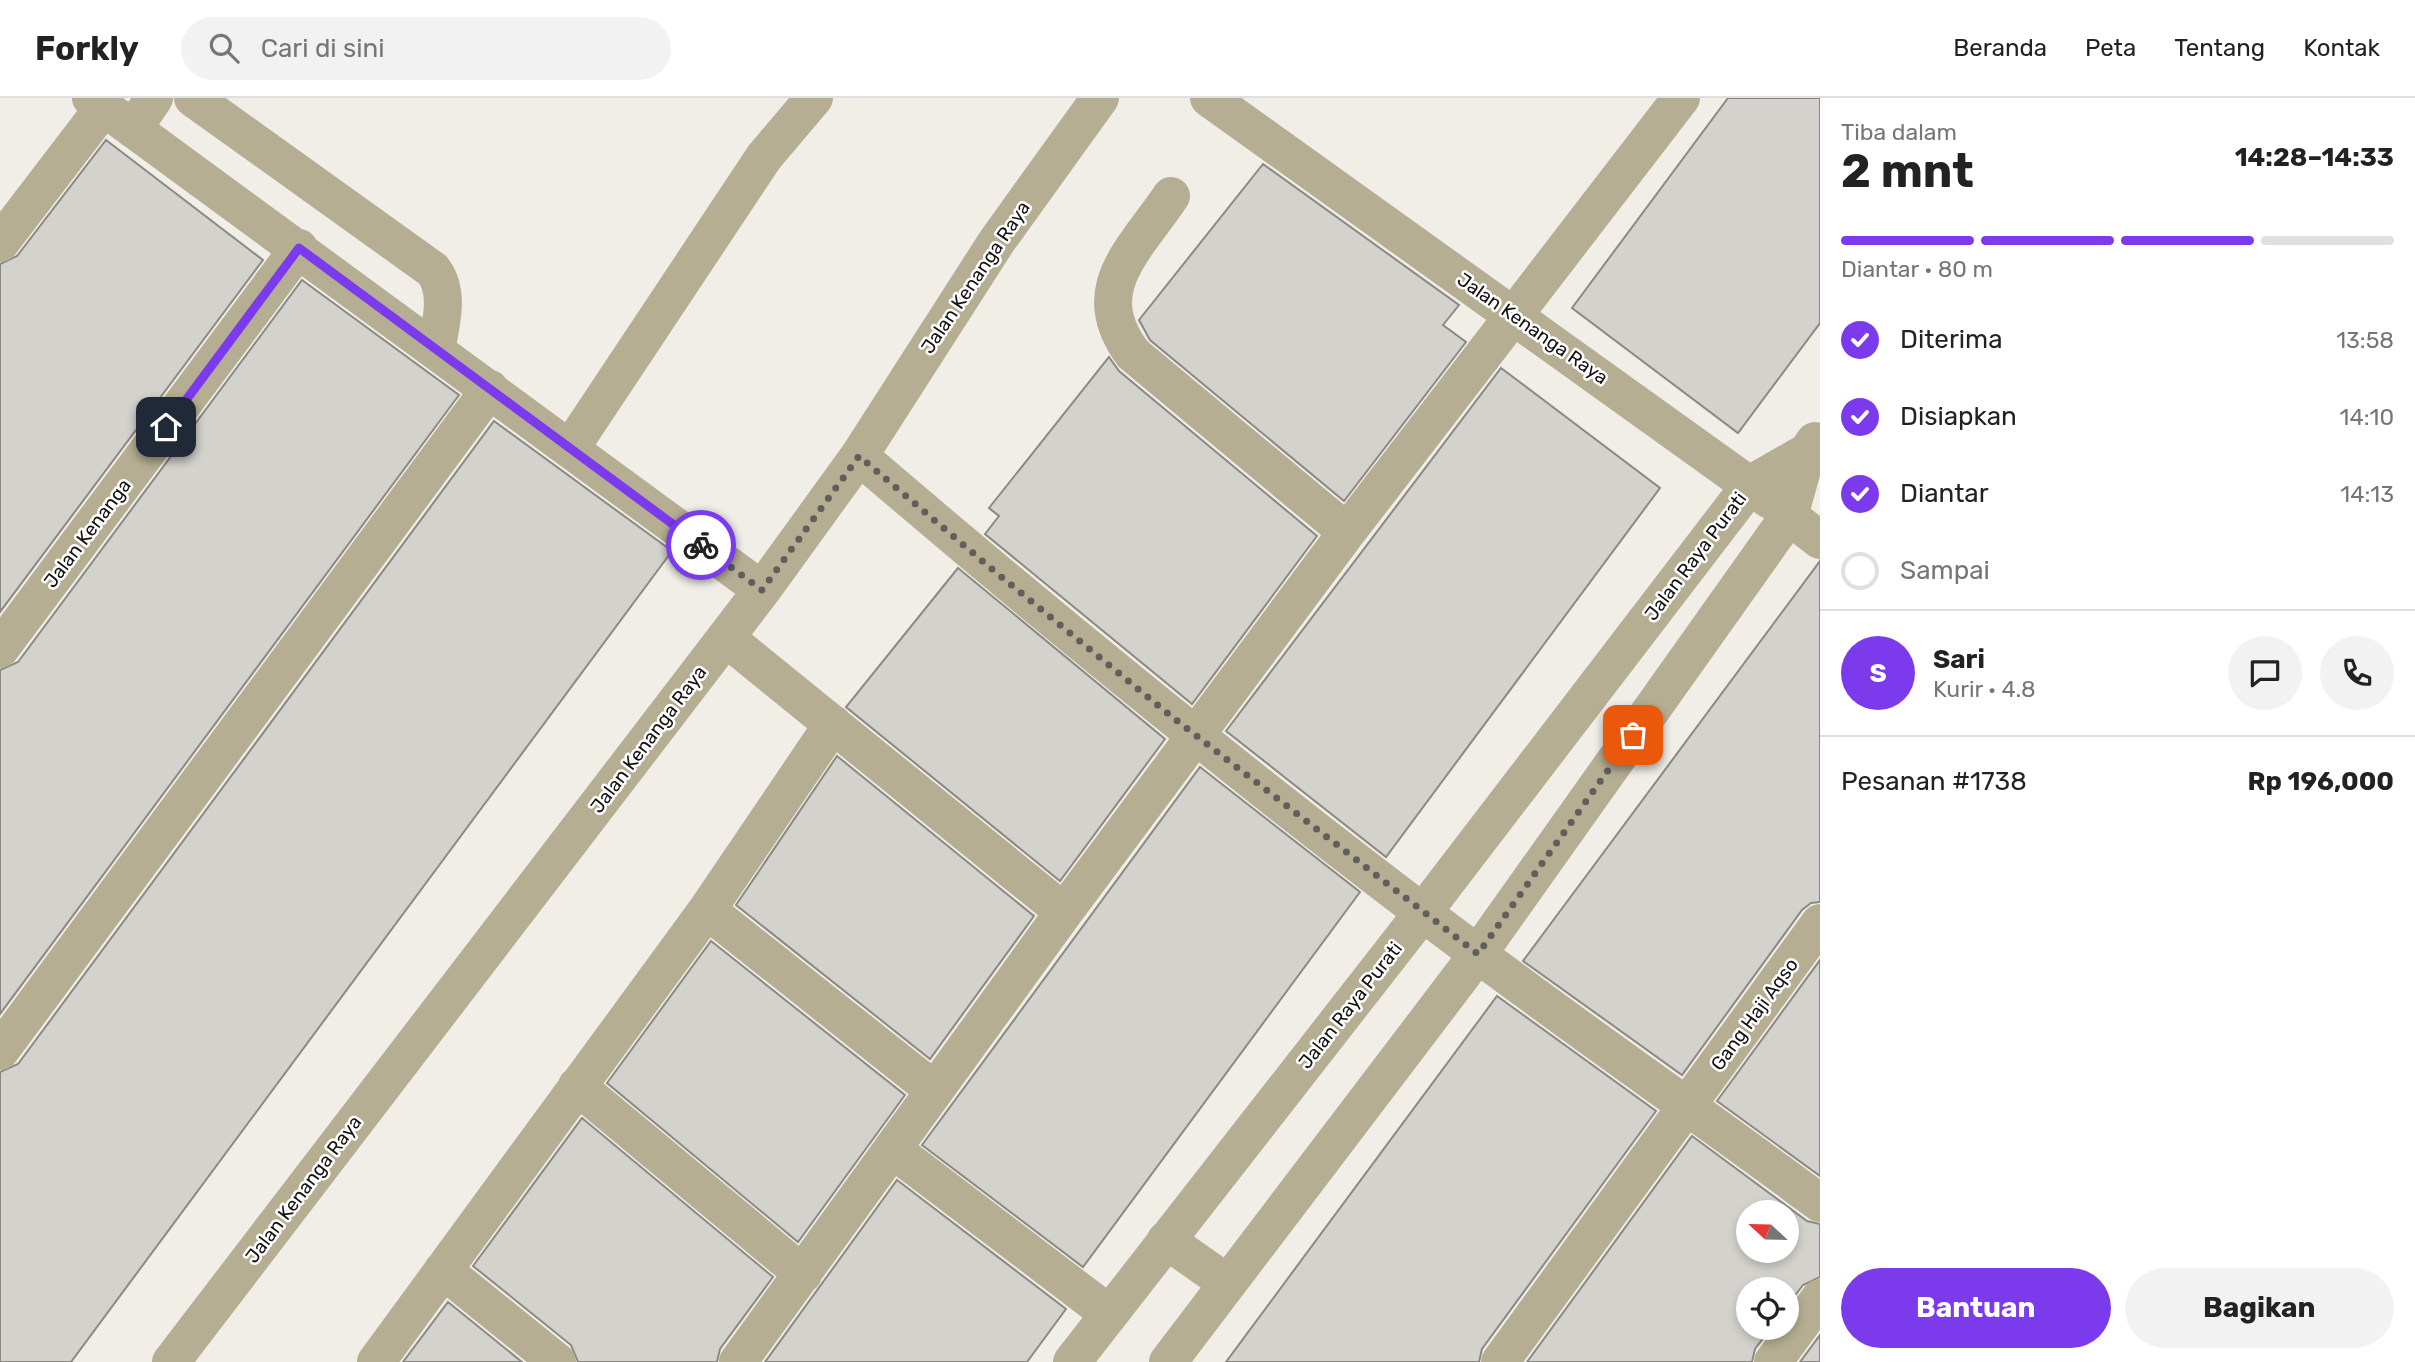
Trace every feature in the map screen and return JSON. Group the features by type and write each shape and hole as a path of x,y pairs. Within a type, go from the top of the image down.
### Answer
{"street":[{"path":"0,243 109,112 154,98"},
{"path":"193,98 433,270 442,281 442,316 436,350"},
{"path":"570,449 764,157 814,98"},
{"name":"Jalan Kenanga Raya","path":"171,1362 762,590 859,456 997,241 1100,98"},
{"name":"Jalan Kenanga Raya","path":"1209,98 1751,484 1820,540"},
{"path":"738,1362 1064,912 1347,532 1681,98"},
{"path":"109,112 299,248 762,590"},
{"path":"1171,196 1114,280 1112,302 1121,338 1133,354 1347,532"},
{"name":"Jalan Kenanga","path":"0,649 299,248"},
{"path":"0,1051 490,389"},
{"name":"Jalan Raya Purati","path":"1072,1362 1424,911 1751,484 1814,443"},
{"name":"Jalan Raya Purati","path":"1168,1362 1478,954 1789,516 1814,443"},
{"path":"859,456 1196,736 1478,954 1820,1203"},
{"path":"726,638 1064,912"},
{"path":"376,1362 707,909 833,724"},
{"path":"707,909 934,1090"},
{"name":"Gang Haji Aqso","path":"1500,1362 1820,923"},
{"path":"577,1086 803,1274"},
{"path":"892,1149 1108,1313"},
{"path":"1166,1240 1227,1283"},
{"path":"443,1270 557,1362"},
{"path":"1773,1362 1820,1298"}],"building":[{"path":"1728,98 1820,98 1820,323 1738,433 1572,308"},
{"path":"106,140 263,260 0,612 0,264 17,256"},
{"path":"1263,164 1459,305 1443,325 1466,342 1344,501 1150,340 1139,320"},
{"path":"302,280 459,395 0,1014 0,670 18,662"},
{"path":"1109,357 1119,371 1317,536 1192,704 985,534 999,516 989,508"},
{"path":"1501,368 1660,488 1386,857 1226,731"},
{"path":"494,421 672,551 71,1362 0,1362 0,1072 18,1064"},
{"path":"1820,561 1820,902 1811,903 1802,910 1682,1075 1523,961"},
{"path":"958,568 1165,739 1060,881 846,707"},
{"path":"837,756 1034,916 930,1059 736,905"},
{"path":"1200,767 1360,892 1083,1267 922,1145"},
{"path":"711,941 905,1095 798,1242 607,1083"},
{"path":"1820,960 1820,1176 1717,1101"},
{"path":"1497,996 1656,1111 1482,1349 1479,1362 1226,1362"},
{"path":"582,1118 773,1277 720,1349 717,1362 578,1362 571,1345 473,1266"},
{"path":"1692,1136 1779,1200 1736,1200 1736,1264 1799,1264 1799,1215 1807,1221 1820,1224 1820,1277 1803,1285 1799,1290 1799,1277 1736,1277 1736,1340 1762,1340 1755,1349 1752,1362 1527,1362"},
{"path":"897,1180 1066,1309 1027,1362 765,1362"},
{"path":"448,1302 522,1362 403,1362"},
{"path":"1820,1335 1820,1362 1800,1362"}],"way so far":[{"path":"701,545 762,590 859,456 1176,720 1478,954 1633,735"}],"route":[{"path":"166,427 299,248 701,545"}]}
